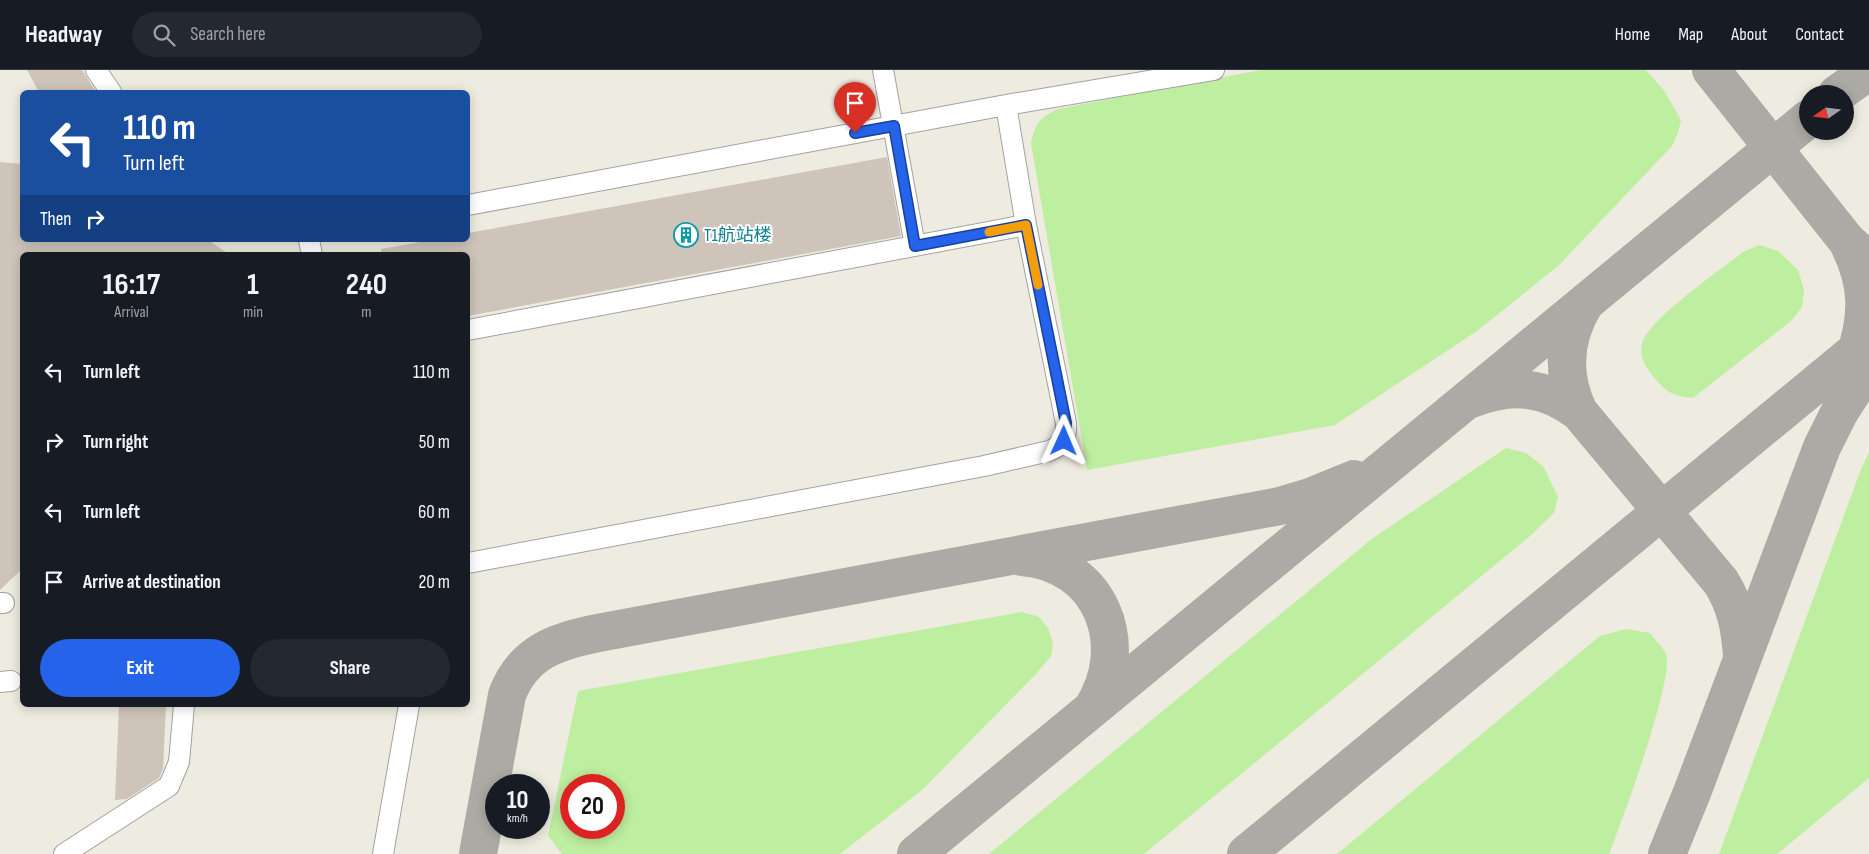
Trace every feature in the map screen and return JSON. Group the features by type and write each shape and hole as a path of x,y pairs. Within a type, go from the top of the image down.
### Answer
{"lane":[{"path":"96,70 110,90"},
{"path":"883,70 915,246"},
{"path":"470,204 1006,105 1214,70"},
{"path":"470,563 984,466 1059,447 1064,441 1066,423 1026,225 1006,105"},
{"path":"470,330 1026,225"},
{"path":"64,854 169,786 179,762 184,707"},
{"path":"383,854 409,707"}],"green space":[{"path":"1261,70 1646,70 1665,92 1681,120 1672,146 1558,266 1477,331 1335,425 1087,470 1031,143 1035,131 1042,118 1058,109"},
{"path":"1759,245 1778,251 1798,270 1804,290 1802,307 1791,321 1693,398 1670,392 1652,375 1643,361 1641,349 1647,334 1686,295 1743,252"},
{"path":"1506,448 1526,453 1543,466 1558,497 1554,513 1530,536 1144,854 989,854 1373,538"},
{"path":"1869,452 1869,778 1777,854 1719,854 1860,472"},
{"path":"1022,612 1039,617 1048,628 1053,643 1051,656 1035,675 922,790 840,854 562,854 550,839 550,826 560,778 560,839 625,839 625,774 561,774 578,691"},
{"path":"1626,629 1650,633 1666,654 1667,668 1655,719 1609,854 1337,854 1600,636"}],"building":[{"path":"27,70 82,70 95,90 38,90"},
{"name":"T1航站楼","path":"887,157 901,236 470,316 470,252 381,252 381,249 420,242 470,242 470,233"},
{"path":"0,162 20,164 20,242 211,242 226,252 20,252 20,571 0,590"},
{"path":"119,707 166,707 163,769 159,778 127,799 115,800"}],"taxiway":[{"path":"1711,70 1847,241 1869,261"},
{"path":"1850,85 1869,71"},
{"path":"916,854 1799,126"},
{"path":"1847,241 1859,271 1864,300 1862,330 1853,362"},
{"path":"1579,412 1569,384 1567,357 1572,330 1585,303"},
{"path":"1246,854 1869,340"},
{"path":"1667,854 1693,790 1822,447 1839,413 1869,366"},
{"path":"1471,399 1500,391 1527,390 1553,397 1579,412 1721,582 1736,618 1742,656"},
{"path":"478,854 507,695 522,668 543,651 555,645 598,633 1280,506 1310,497 1354,479"},
{"path":"1022,557 1049,563 1072,574 1090,591 1102,611 1109,634 1109,659 1104,684 1092,709"}],"slow traffic":[{"path":"989,232 1026,225 1038,285"}],"place":[{"name":"T1航站楼","path":"686,235"}],"route":[{"path":"855,133 894,126 915,246 1026,225 1066,423 1064,441"}]}
